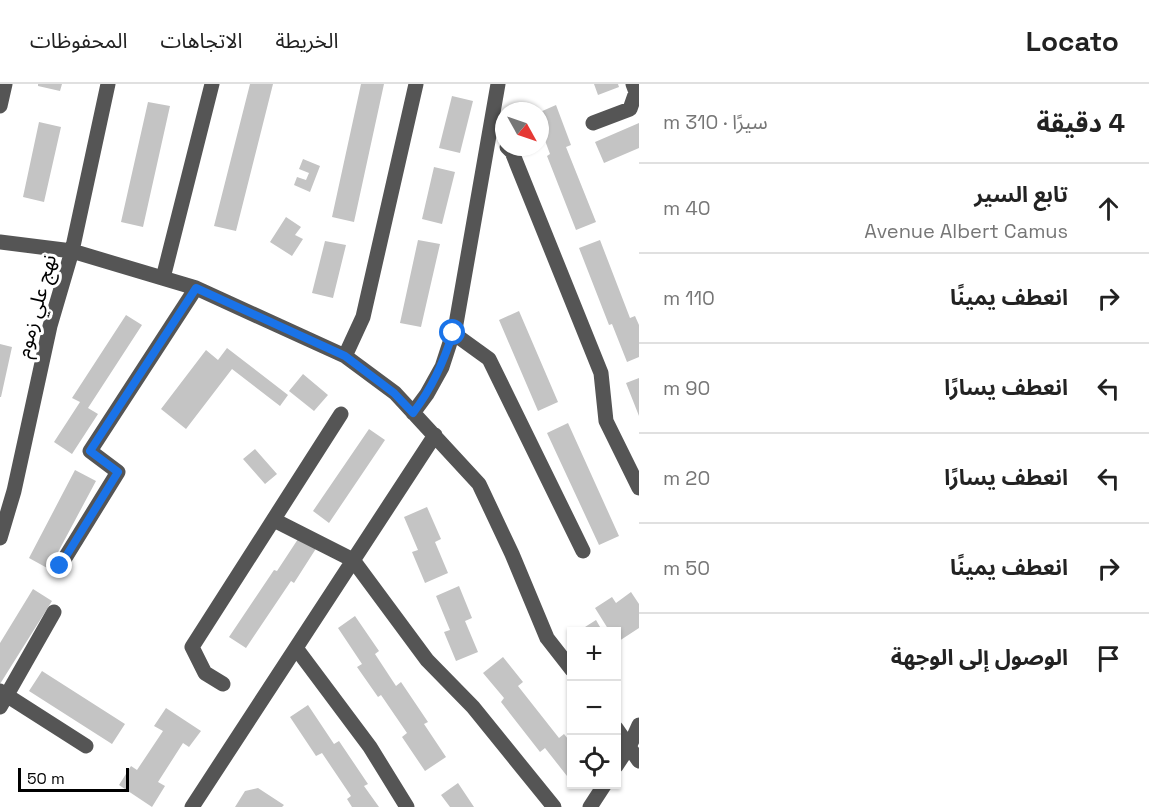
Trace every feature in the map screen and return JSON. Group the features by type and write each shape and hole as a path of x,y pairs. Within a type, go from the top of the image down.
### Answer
{"street":[{"path":"0,106 5,84"},
{"name":"نهج علي زموم","path":"0,538 14,491 50,326 72,251 108,84"},
{"path":"163,278 212,84"},
{"path":"345,356 363,317 416,84"},
{"path":"413,413 442,367 453,333 498,84"},
{"path":"593,123 630,109 636,92 633,84"},
{"path":"490,131 495,136"},
{"path":"514,156 602,373 606,421 639,488"},
{"path":"0,242 72,251 196,288 345,356 394,393 479,484 512,554 547,638 567,664"},
{"path":"60,566 118,472 90,451 196,288"},
{"path":"453,333 489,359 583,551"},
{"path":"223,684 205,673 192,647 341,414"},
{"path":"192,807 435,435"},
{"path":"274,520 353,560 426,660 473,707 554,807"},
{"path":"54,612 2,698 86,747"},
{"path":"296,648 370,747 407,807"},
{"path":"621,758 639,724"},
{"path":"621,734 639,761"},
{"path":"590,807 602,789"}],"building":[{"path":"38,84 62,84 60,91 38,86"},
{"path":"250,84 273,84 236,231 214,226"},
{"path":"361,84 384,84 354,222 332,217"},
{"path":"594,84 618,84 619,87 598,95"},
{"path":"452,96 473,101 460,153 439,148"},
{"path":"148,102 170,106 143,227 121,222"},
{"path":"556,105 571,145 566,147 596,222 576,230 547,156 550,154 549,108"},
{"path":"39,122 61,127 44,202 23,197"},
{"path":"639,123 639,148 604,163 595,142"},
{"path":"303,159 320,166 310,192 294,185 297,177 306,180 309,173 299,169"},
{"path":"434,167 455,172 442,224 422,219"},
{"path":"286,217 301,227 295,235 303,239 292,256 270,242"},
{"path":"418,240 440,244 421,327 400,323"},
{"path":"600,240 630,318 635,316 639,325 639,357 627,362 612,324 609,325 579,248"},
{"path":"325,241 346,245 333,298 312,293"},
{"path":"519,311 558,402 538,411 499,320"},
{"path":"126,315 142,325 88,408 98,414 72,454 54,442 80,402 72,398"},
{"path":"0,344 12,347 1,397 0,397"},
{"path":"227,348 288,395 280,406 232,369 186,429 161,409 206,350 218,360"},
{"path":"303,374 328,395 314,411 289,391"},
{"path":"639,378 639,416 626,383"},
{"path":"568,423 619,536 599,545 547,433"},
{"path":"369,429 385,440 329,523 313,511"},
{"path":"255,449 277,474 265,484 243,459"},
{"path":"75,470 96,481 49,569 29,558"},
{"path":"427,507 441,539 435,542 448,573 425,583 412,552 418,550 404,517"},
{"path":"300,536 317,547 294,583 291,581 246,648 229,637"},
{"path":"459,586 472,618 465,621 478,652 456,661 444,632 450,630 436,596"},
{"path":"33,589 52,601 0,684 0,643"},
{"path":"631,592 639,604 639,628 621,640 621,627 607,627 595,608 612,597 616,603"},
{"path":"355,616 379,651 375,654 396,686 401,682 428,722 424,724 446,757 425,771 402,737 407,733 381,695 378,697 357,667 362,664 338,628"},
{"path":"596,620 600,627 585,627"},
{"path":"503,657 523,682 518,686 559,738 564,734 567,738 567,776 545,748 540,752 501,702 504,698 483,673"},
{"path":"42,671 125,724 112,744 29,691"},
{"path":"308,705 334,744 339,741 368,784 364,786 379,807 352,807 347,799 351,796 322,753 316,756 290,717"},
{"path":"166,708 201,731 189,747 183,743 158,782 165,786 152,807 119,785 131,766 137,770 163,731 154,726"},
{"path":"458,783 474,807 450,807 441,795"},
{"path":"258,788 284,805 282,807 235,807 245,791"}],"route":[{"path":"60,566 118,472 90,451 196,288 345,356 394,393 413,413 442,367 453,333"}]}
